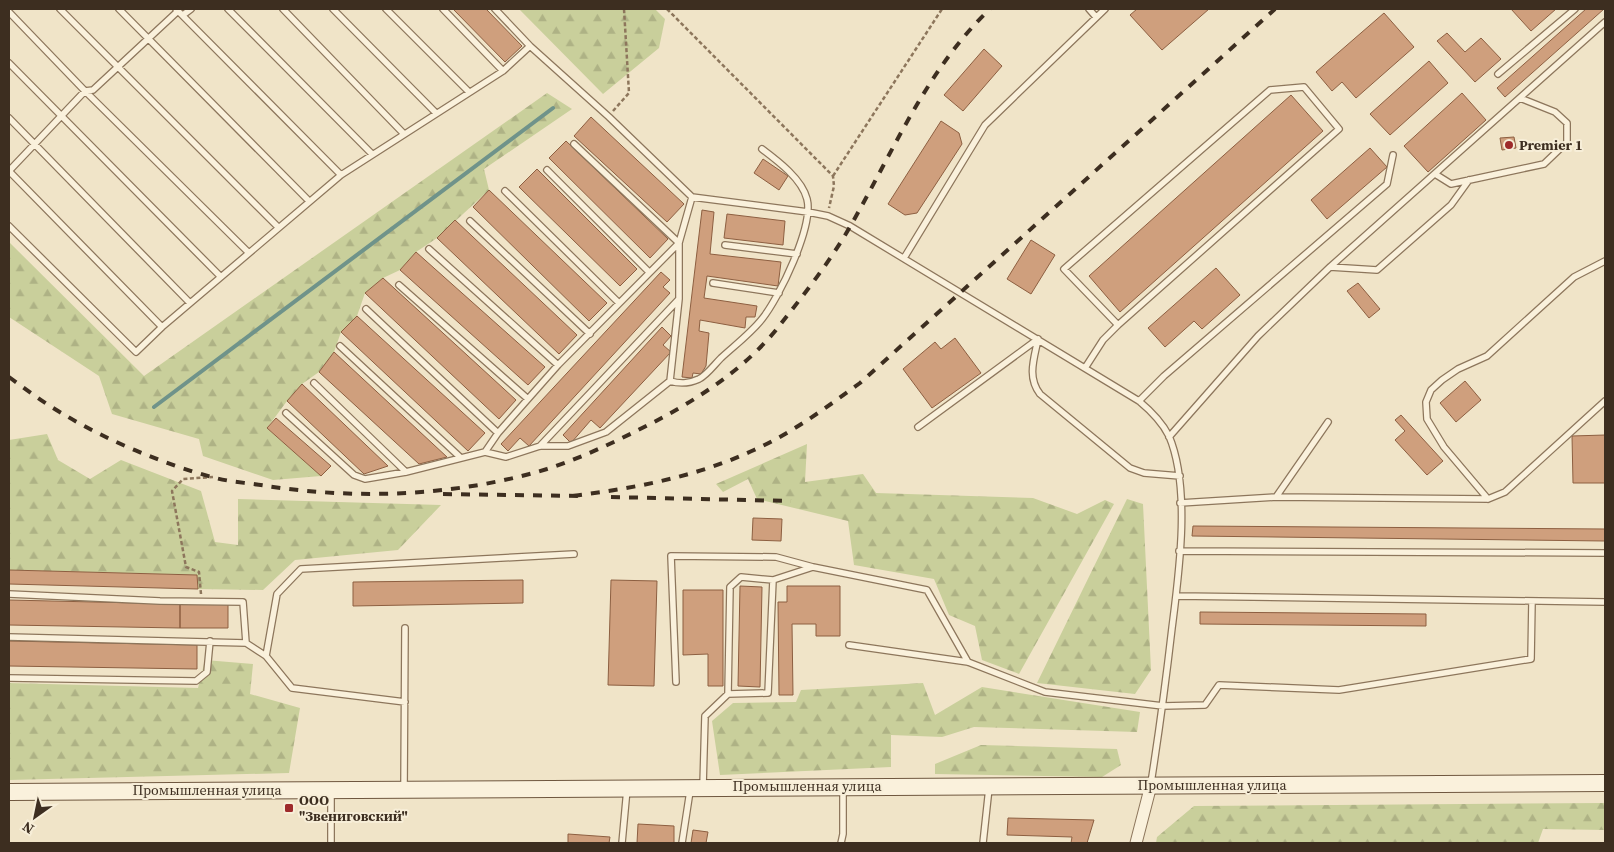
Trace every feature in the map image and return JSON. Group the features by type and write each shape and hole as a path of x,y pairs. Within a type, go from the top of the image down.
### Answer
{"street":[{"name":"Промышленная улица","path":"9,792 627,787 1605,783"},
{"path":"1136,843 1151,785"}],"lane":[{"path":"60,9 278,227"},
{"path":"119,9 309,201"},
{"path":"183,15 191,9"},
{"path":"228,9 372,154"},
{"path":"283,9 404,134"},
{"path":"333,9 436,113"},
{"path":"386,9 469,92"},
{"path":"443,9 503,71"},
{"path":"495,9 530,46 609,117 692,197 808,212 828,216 850,226 1140,402 1161,423 1169,437 1180,476 1179,551 1176,596 1163,706 1151,785"},
{"path":"1089,9 1096,16"},
{"path":"904,258 986,125 1105,9"},
{"path":"1498,74 1575,9"},
{"path":"162,327 9,171 85,91 93,90 177,10 341,175"},
{"path":"9,12 85,91 248,252"},
{"path":"1169,437 1258,336 1330,267 1605,22"},
{"path":"9,226 136,352 189,302 341,175 503,71 530,46"},
{"path":"9,63 220,276"},
{"path":"1084,368 1103,340 1118,325 1339,129 1304,87 1270,90 1064,269 1118,325"},
{"path":"1435,174 1451,184 1544,164 1568,142 1567,123 1555,112 1520,98"},
{"path":"9,118 189,302"},
{"path":"574,144 678,242"},
{"path":"670,381 681,384 700,379 762,319 779,293 797,254 808,212 808,200 802,188 777,160 762,149"},
{"path":"1140,402 1164,376 1387,184 1393,155"},
{"path":"547,170 649,272"},
{"path":"1330,267 1377,270 1451,206 1469,180"},
{"path":"505,191 619,303"},
{"path":"286,413 354,475 365,479 406,472 485,452 506,457 540,446 568,446 606,432 670,381 679,298 678,242 692,197"},
{"path":"470,221 590,334"},
{"path":"485,452 498,433 558,365 678,242"},
{"path":"725,245 797,254"},
{"path":"429,249 558,365"},
{"path":"1488,499 1444,447 1427,420 1426,402 1431,390 1458,369 1487,356 1574,277 1605,261"},
{"path":"713,283 779,293"},
{"path":"399,285 528,399"},
{"path":"540,446 679,298"},
{"path":"366,309 498,433"},
{"path":"918,427 1038,339"},
{"path":"1038,339 1032,374 1033,385 1040,394 1130,468 1144,473 1180,476"},
{"path":"340,346 461,458"},
{"path":"314,382 406,472"},
{"path":"1180,503 1276,497 1488,499 1505,492 1605,401"},
{"path":"1276,497 1328,422"},
{"path":"1179,551 1605,553"},
{"path":"266,656 277,594 301,569 574,554"},
{"path":"676,682 671,556 776,557 813,568 926,590 968,662"},
{"path":"728,694 730,586 741,577 773,580 813,568"},
{"path":"682,843 697,787 705,716 728,694 768,693 773,580"},
{"path":"9,594 243,602 246,643"},
{"path":"1176,596 1605,602"},
{"path":"849,645 968,662 1045,692 1163,706 1205,705 1219,685 1339,690 1531,659 1532,601"},
{"path":"404,789 405,628"},
{"path":"9,637 246,643 266,656 292,688 405,702"},
{"path":"9,678 196,681 207,672 210,641"},
{"path":"840,843 844,834 843,786"},
{"path":"983,843 990,786"},
{"path":"622,843 627,787"},
{"path":"331,789 331,843"}],"path":[{"path":"609,117 629,93 624,9"},
{"path":"667,9 833,176"},
{"path":"828,216 834,186 833,176 942,9"},
{"path":"201,601 199,572 186,567 172,491 183,478 213,477"}],"green space":[{"path":"519,9 655,9 665,19 659,48 603,94"},
{"path":"547,93 572,109 484,169 489,190 437,238 416,252 400,270 383,278 365,293 357,316 341,332 334,352 319,372 302,384 287,401 267,428 321,476 273,480 203,456 199,439 112,414 99,376 9,317 9,242 144,376"},
{"path":"47,434 58,460 90,479 121,460 201,491 215,542 238,545 238,499 441,505 398,550 295,560 263,590 198,589 197,575 9,570 9,440"},
{"path":"807,444 805,482 863,474 876,493 1033,498 1077,514 1105,500 1114,504 1019,674 982,660 975,626 949,615 934,579 854,565 848,521 757,499 748,479 723,492 716,484"},
{"path":"1127,499 1143,504 1151,670 1135,694 1037,683"},
{"path":"205,660 253,664 250,694 300,708 289,773 9,780 9,683 198,688"},
{"path":"923,683 935,715 982,687 1140,712 1137,732 974,727 942,737 891,735 891,767 720,775 712,721 733,703 796,702 801,690"},
{"path":"981,745 1117,749 1121,765 1102,777 935,774 935,764"},
{"path":"1605,803 1605,830 1543,829 1538,843 1156,843 1157,837 1194,806"}],"building":[{"path":"453,9 486,9 522,46 505,62"},
{"path":"1137,9 1209,9 1162,50 1130,15"},
{"path":"1511,9 1556,9 1531,31"},
{"path":"1586,9 1604,9 1505,97 1497,88"},
{"path":"1384,13 1414,47 1356,98 1342,82 1332,91 1316,72"},
{"path":"1447,33 1465,52 1481,38 1501,59 1475,82 1437,41"},
{"path":"984,49 1002,66 963,111 944,95"},
{"path":"1429,61 1448,83 1390,135 1370,114"},
{"path":"1462,93 1486,120 1428,172 1404,146"},
{"path":"1291,95 1323,131 1120,312 1089,276"},
{"path":"591,117 684,204 667,222 574,136"},
{"path":"941,121 959,133 962,144 917,213 905,215 888,204"},
{"path":"1514,137 1516,148 1502,150 1500,138"},
{"path":"566,141 668,239 650,258 549,158"},
{"path":"1370,148 1387,167 1327,219 1311,200"},
{"path":"763,159 788,176 779,190 754,173"},
{"path":"537,169 637,269 620,286 519,187"},
{"path":"489,190 607,303 589,321 473,207"},
{"path":"702,210 714,212 710,254 781,262 778,286 707,276 704,298 757,306 755,317 746,317 745,328 700,320 699,331 709,333 706,366 701,374 693,373 692,378 682,377"},
{"path":"727,214 785,221 783,245 724,238"},
{"path":"455,220 577,335 559,354 437,238"},
{"path":"1031,240 1055,255 1031,294 1007,279"},
{"path":"416,252 545,367 528,385 400,270"},
{"path":"1216,268 1240,295 1202,329 1194,321 1165,347 1148,328"},
{"path":"661,272 670,280 663,287 670,293 529,446 520,438 508,451 501,444"},
{"path":"383,278 516,400 499,419 365,293"},
{"path":"1358,283 1380,309 1369,318 1347,291"},
{"path":"357,316 485,433 468,451 341,332"},
{"path":"662,327 671,336 663,345 671,352 600,428 591,420 571,443 563,435"},
{"path":"955,338 981,373 932,408 903,369 935,342 941,349"},
{"path":"334,352 447,457 419,464 319,372"},
{"path":"1465,381 1481,400 1456,422 1440,403"},
{"path":"302,384 388,466 364,474 287,401"},
{"path":"1401,415 1443,461 1427,475 1395,440 1405,431 1395,420"},
{"path":"276,418 331,466 321,476 267,428"},
{"path":"1605,435 1605,483 1573,483 1572,436"},
{"path":"753,518 782,519 781,541 752,540"},
{"path":"1193,526 1605,529 1605,541 1192,536"},
{"path":"9,570 197,575 198,589 9,584"},
{"path":"523,580 523,603 353,606 353,582"},
{"path":"611,580 657,581 654,686 608,685"},
{"path":"740,586 762,587 760,687 738,686"},
{"path":"787,586 840,586 840,636 816,636 816,624 792,624 793,695 779,695 778,602 787,602"},
{"path":"683,590 723,590 723,686 708,686 708,654 683,655"},
{"path":"9,600 180,604 180,628 9,625"},
{"path":"180,604 228,604 228,628 180,628"},
{"path":"1200,612 1426,614 1426,626 1200,624"},
{"path":"9,641 197,645 197,669 9,666"},
{"path":"1008,818 1094,820 1087,843 1071,843 1072,837 1007,835"},
{"path":"638,824 674,826 674,843 637,843"},
{"path":"693,830 708,832 706,843 691,843"},
{"path":"568,834 610,837 609,843 568,843"}],"waterway":[{"path":"154,407 553,108"}],"railway":[{"path":"9,377 58,411 117,442 175,466 232,481 337,493 408,493 443,490 513,478 547,469 588,454 654,422 704,393 750,358 776,330 806,292 843,239 913,111 930,84 968,32 990,9"},
{"path":"573,496 642,485 710,467 768,443 796,428 822,410 860,383 1275,9"},
{"path":"443,494 578,496"},
{"path":"611,497 791,501"}],"place":[{"name":"Premier 1","path":"1509,145"},
{"name":"ООО \"Звениговский\"","path":"289,808"}]}
